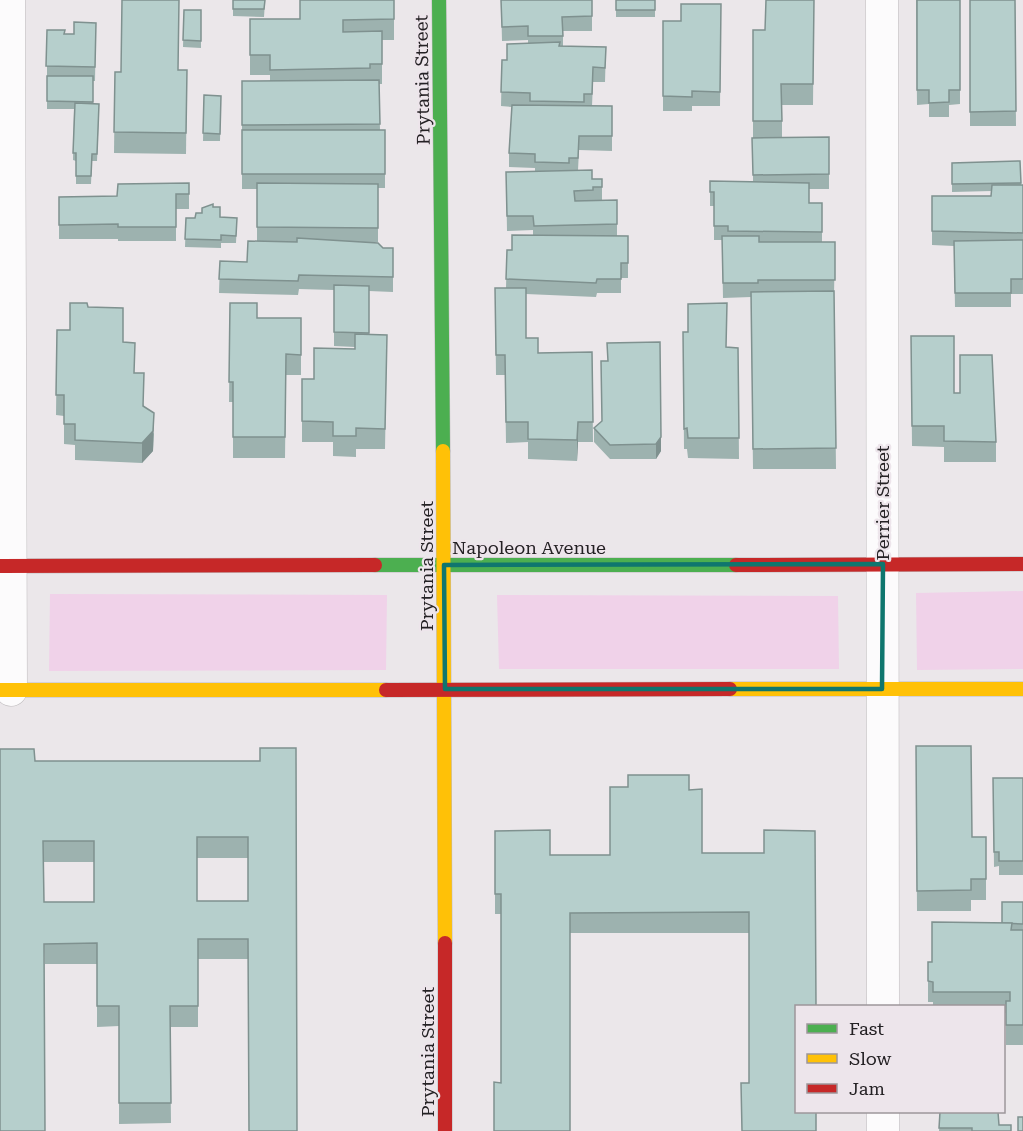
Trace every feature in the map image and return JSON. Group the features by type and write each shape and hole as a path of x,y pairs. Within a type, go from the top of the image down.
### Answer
{"street":[{"path":"9,0 5,690 1023,689"},
{"name":"Prytania Street","path":"440,0 445,689 445,1131"},
{"name":"Perrier Street","path":"882,0 883,1005"},
{"name":"Napoleon Avenue","path":"5,566 1023,564"},
{"path":"883,1113 883,1131"}],"highlighted area":[{"path":"883,564 882,689 445,689 444,565"}],"shaded area":[{"path":"1023,591 1023,669 917,670 916,593"},
{"path":"50,594 387,595 386,670 49,671"},
{"path":"497,595 838,596 839,669 499,669"}],"building":[{"path":"122,0 179,0 178,70 187,70 186,133 114,132 115,72 121,72"},
{"path":"233,0 265,0 264,9 233,9"},
{"path":"300,0 394,0 394,19 343,20 343,32 382,31 382,64 370,64 370,68 270,70 270,55 250,55 250,19 300,19"},
{"path":"501,0 592,0 592,16 562,17 563,36 528,36 528,26 502,27"},
{"path":"616,0 655,0 655,10 616,10"},
{"path":"766,0 814,0 813,84 781,84 782,121 753,121 753,30 765,30"},
{"path":"917,0 960,0 960,90 949,90 949,102 929,103 929,90 917,90"},
{"path":"970,0 1015,0 1016,111 970,112"},
{"path":"681,4 721,4 720,92 692,91 692,97 663,96 663,21 681,21"},
{"path":"184,10 201,10 201,41 183,40"},
{"path":"74,22 96,23 95,67 46,66 47,30 65,30 64,34 74,34"},
{"path":"560,42 559,46 606,47 605,68 593,67 592,94 584,94 584,102 530,101 530,93 501,92 502,60 507,60 507,44"},
{"path":"47,76 93,76 93,102 47,101"},
{"path":"379,80 380,124 242,125 242,81"},
{"path":"204,95 221,96 220,134 203,133"},
{"path":"75,103 99,104 97,154 92,154 91,176 76,176 76,153 73,153"},
{"path":"512,105 612,106 612,136 579,136 578,158 569,158 569,163 535,162 535,154 509,153"},
{"path":"242,130 385,130 385,174 242,174"},
{"path":"829,137 829,174 753,175 752,138"},
{"path":"1020,161 1021,183 952,184 952,163"},
{"path":"592,170 592,179 602,179 602,187 574,191 575,201 617,200 617,224 534,226 533,216 507,216 506,172"},
{"path":"710,181 809,183 809,203 822,203 822,232 728,231 728,226 714,226 714,192 710,192"},
{"path":"189,183 189,194 176,194 176,227 118,227 118,224 59,225 59,197 117,196 118,184"},
{"path":"257,183 378,184 378,228 257,227"},
{"path":"992,185 1023,185 1023,233 932,231 932,196 991,196"},
{"path":"213,204 213,207 220,207 220,217 237,218 236,236 221,235 221,240 185,239 186,218 195,218 196,213 202,213 202,208"},
{"path":"512,235 628,236 628,263 621,263 621,279 597,279 596,283 506,279 507,250 512,250"},
{"path":"722,236 759,236 759,242 835,242 835,280 758,280 758,283 723,283"},
{"path":"297,238 378,243 383,248 393,248 393,277 299,275 298,281 219,279 220,261 247,262 248,241 297,242"},
{"path":"1023,240 1023,279 1011,279 1011,293 955,293 954,241"},
{"path":"334,285 369,286 369,333 334,332"},
{"path":"495,288 526,288 526,338 538,338 538,353 592,352 593,422 578,422 577,440 528,439 528,422 506,422 505,355 496,355"},
{"path":"834,291 836,448 753,449 751,292"},
{"path":"70,303 87,303 88,307 123,308 123,342 135,343 134,373 144,373 143,406 154,413 153,431 142,443 75,440 75,424 64,424 64,395 56,395 57,330 70,330"},
{"path":"230,303 257,303 257,318 301,318 301,355 286,354 285,437 233,437 233,382 229,382"},
{"path":"727,303 726,347 738,348 739,438 688,438 687,428 684,429 683,332 688,332 688,304"},
{"path":"355,334 387,335 385,429 356,428 356,436 333,436 333,422 302,421 302,379 314,379 314,348 355,349"},
{"path":"911,336 954,336 954,393 960,393 960,355 992,355 996,442 944,441 944,426 912,426"},
{"path":"660,342 661,437 656,444 610,445 594,428 602,421 601,361 608,361 607,343"},
{"path":"916,746 971,746 972,837 986,837 986,879 971,879 971,890 917,891"},
{"path":"260,748 296,748 297,1131 249,1131 248,939 198,939 198,1006 170,1006 171,1103 119,1103 119,1006 97,1006 97,943 44,944 45,1131 0,1131 0,749 34,749 35,761 260,761","holes":["197,837 248,837 248,901 197,901","43,841 94,841 94,902 44,902"]},
{"path":"628,775 689,775 689,790 702,789 702,853 764,853 764,830 815,831 816,1005 795,1005 795,1113 816,1113 816,1131 742,1131 741,1083 749,1083 749,912 570,913 570,1131 494,1131 494,1082 501,1083 501,894 495,894 495,831 550,830 550,855 610,855 610,787 628,787"},
{"path":"993,778 1023,778 1023,861 999,861 999,852 994,852"},
{"path":"1002,902 1023,902 1023,924 1002,923"},
{"path":"932,922 1012,923 1011,930 1023,930 1023,1025 1006,1025 1006,1001 1010,1001 1010,992 933,992 933,982 928,981 928,962 932,962"},
{"path":"940,1113 998,1113 999,1125 1011,1125 1011,1131 972,1131 972,1128 939,1128"},
{"path":"1018,1117 1023,1117 1023,1131 1018,1131"}],"traffic: fast":[{"path":"439,0 443,451"},
{"path":"375,565 736,565"}],"traffic: slow":[{"path":"443,451 445,943"},
{"path":"730,689 1023,689"},
{"path":"0,690 386,690"}],"traffic: jam":[{"path":"736,565 1023,564"},
{"path":"0,566 375,565"},
{"path":"386,690 730,689"},
{"path":"445,943 445,1131"}]}
